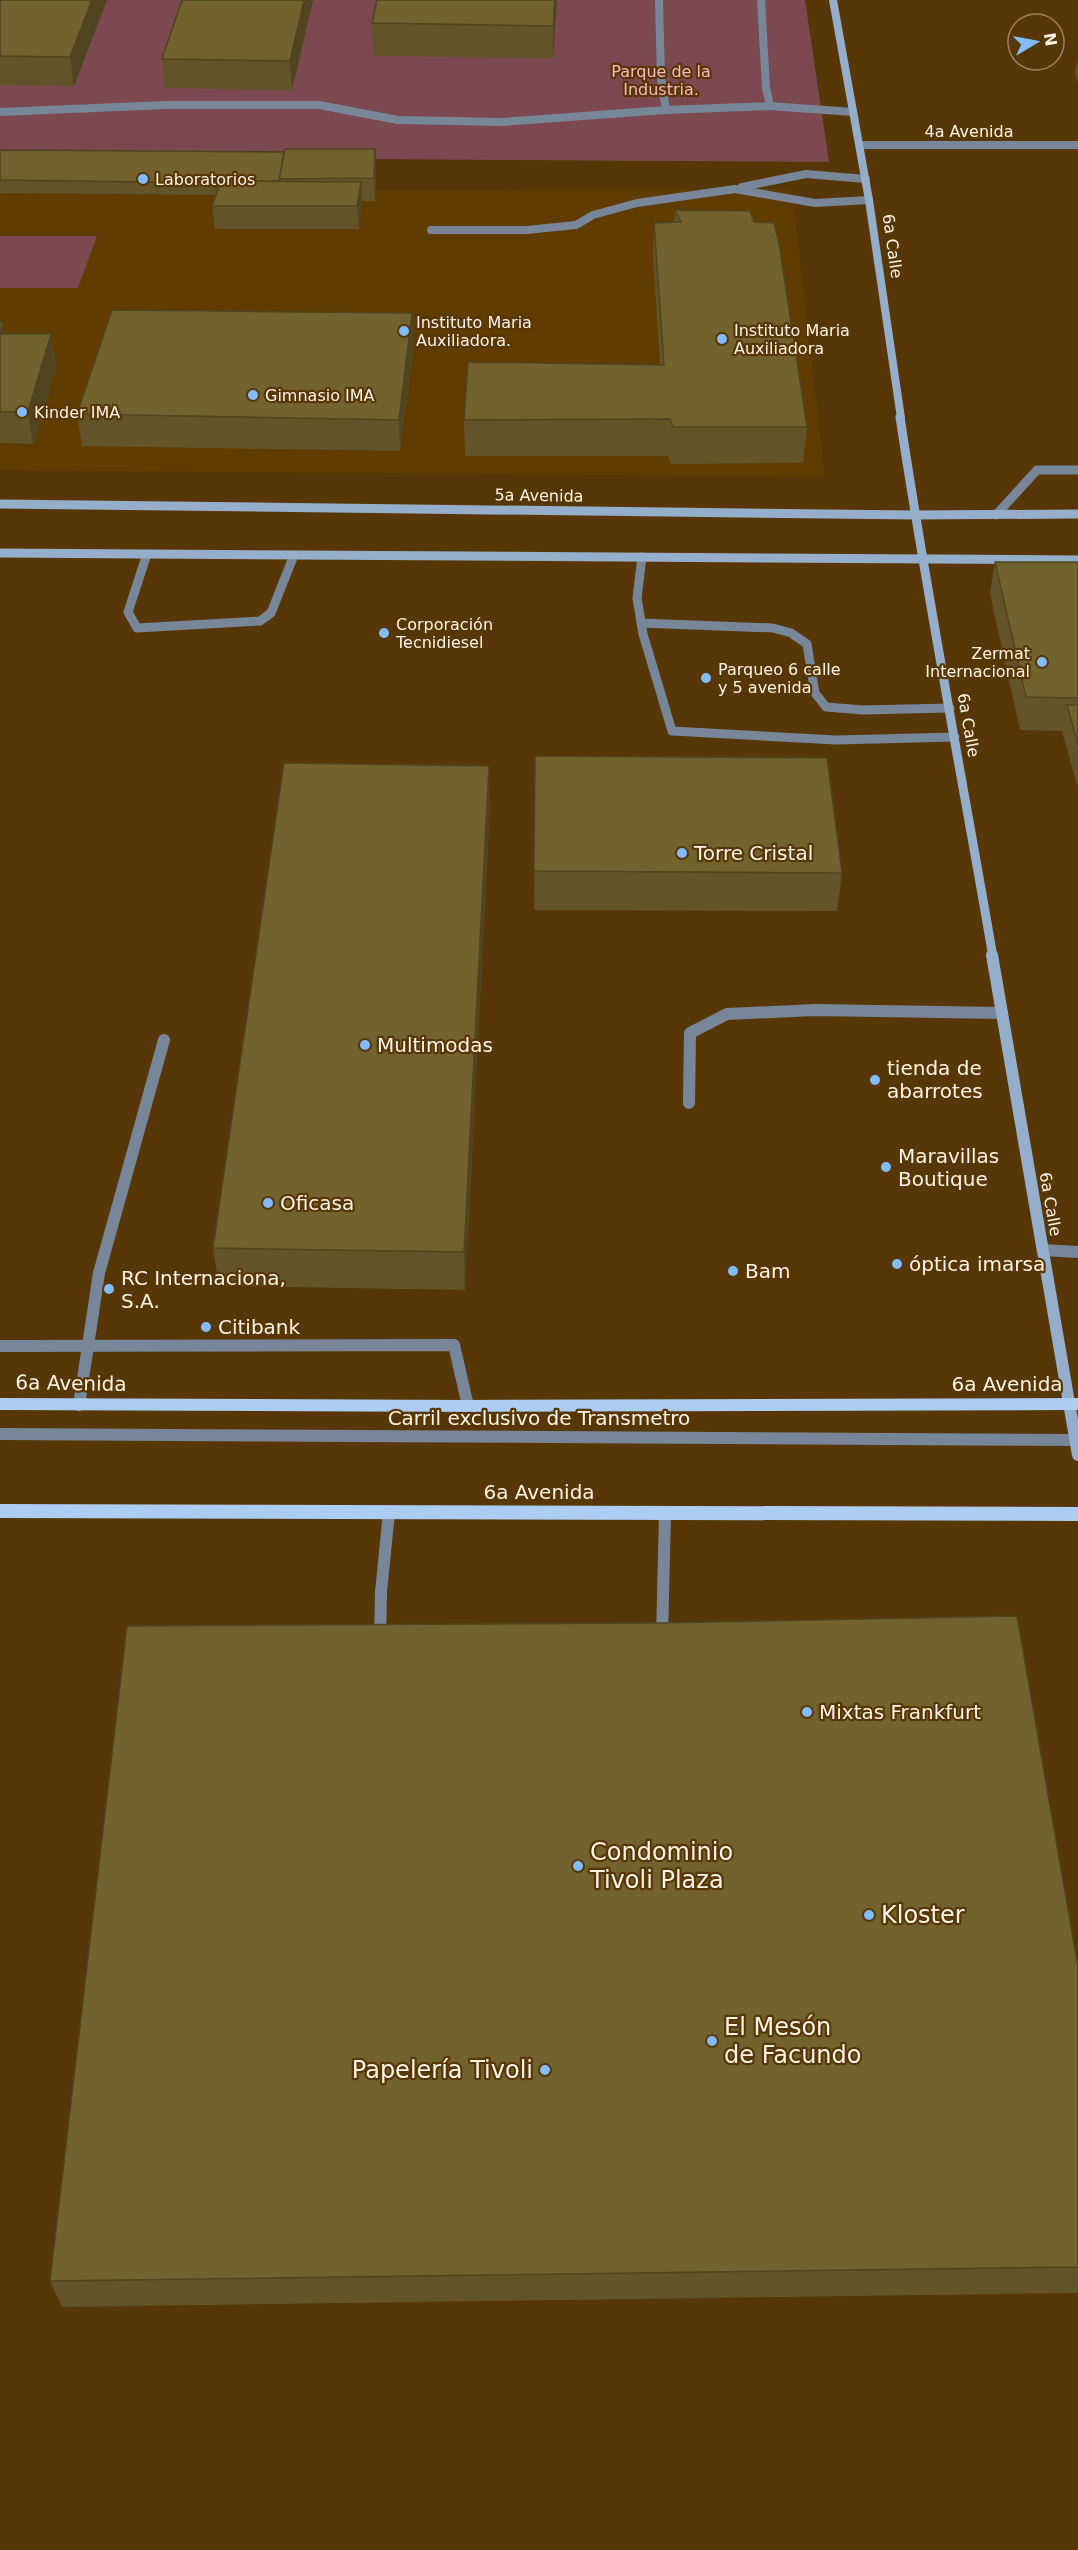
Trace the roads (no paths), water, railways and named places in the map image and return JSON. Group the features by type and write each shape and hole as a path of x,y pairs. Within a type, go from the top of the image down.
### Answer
{"main road":[{"name":"6a Calle","path":"833,0 866,179 921,559 950,708 1042,1250 1073,1404 1078,1455"},
{"name":"5a Avenida","path":"0,504 915,515 1078,514"},
{"path":"0,553 1078,560"},
{"name":"6a Avenida","path":"0,1404 468,1406 1073,1404"},
{"name":"6a Avenida","path":"0,1511 1078,1514"}],"street":[{"path":"659,0 661,79 666,110"},
{"path":"761,0 766,88 770,106"},
{"path":"0,112 166,105 319,105 398,120 502,122 666,110 770,106 853,112"},
{"name":"4a Avenida","path":"860,145 1078,145"},
{"path":"431,230 527,230 576,225 594,215 637,203 735,189 806,174 866,179"},
{"path":"735,189 815,203 869,200"},
{"path":"996,515 1037,470 1078,470"},
{"path":"147,554 128,612 137,628 260,621 271,613 294,555"},
{"path":"642,557 637,598 641,623 672,731 836,740 955,737"},
{"path":"641,623 773,628 791,633 807,644 815,693 826,707 863,710 950,708"},
{"path":"689,1103 690,1033 727,1014 815,1010 1002,1013"},
{"path":"79,1405 99,1273 164,1040"},
{"path":"1042,1250 1078,1252"},
{"path":"0,1346 454,1345 468,1406"},
{"name":"Carril exclusivo de Transmetro","path":"0,1434 1077,1440"},
{"path":"379,1652 381,1592 388,1512"},
{"path":"662,1656 665,1513"}],"place":[{"name":"Laboratorios","path":"143,179"},
{"name":"Instituto Maria Auxiliadora.","path":"404,331"},
{"name":"Instituto Maria Auxiliadora","path":"722,339"},
{"name":"Gimnasio IMA","path":"253,395"},
{"name":"Kinder IMA","path":"22,412"},
{"name":"Corporación Tecnidiesel","path":"384,633"},
{"name":"Zermat Internacional","path":"1042,662"},
{"name":"Parqueo 6 calle y 5 avenida","path":"706,678"},
{"name":"Torre Cristal","path":"682,853"},
{"name":"Multimodas","path":"365,1045"},
{"name":"tienda de abarrotes","path":"875,1080"},
{"name":"Maravillas Boutique","path":"886,1167"},
{"name":"Oficasa","path":"268,1203"},
{"name":"óptica imarsa","path":"897,1264"},
{"name":"Bam","path":"733,1271"},
{"name":"RC Internaciona, S.A.","path":"109,1289"},
{"name":"Citibank","path":"206,1327"},
{"name":"Mixtas Frankfurt","path":"807,1712"},
{"name":"Condominio Tivoli Plaza","path":"578,1866"},
{"name":"Kloster","path":"869,1915"},
{"name":"El Mesón de Facundo","path":"712,2041"},
{"name":"Papelería Tivoli","path":"545,2070"}],"park label":[{"name":"Parque de la Industria.","path":"661,80"}]}
